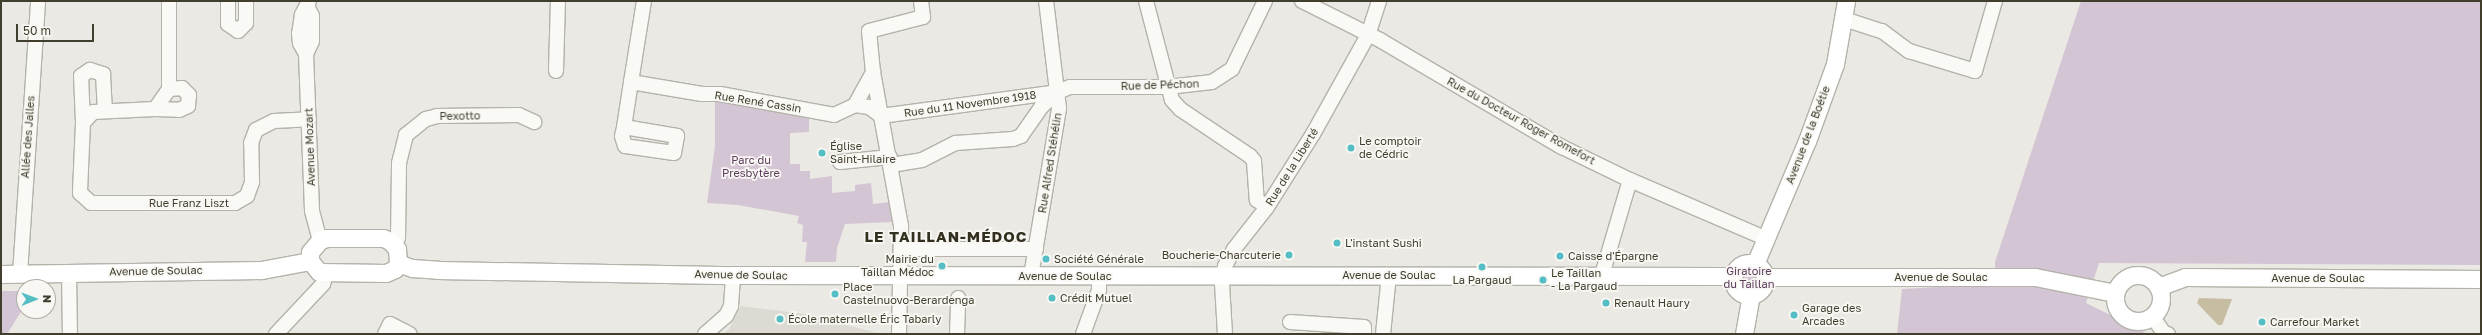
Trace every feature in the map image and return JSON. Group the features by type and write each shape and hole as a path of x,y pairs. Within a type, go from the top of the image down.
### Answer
{"main road":[{"name":"Avenue de la Boétie","path":"1760,271 1767,239 1835,64 1846,1"},
{"path":"383,238 394,244 398,255 398,263 395,269 386,273 326,274 313,268 310,262 310,252 320,240 383,238"},
{"name":"Avenue de Soulac","path":"1,274 261,270 310,262"},
{"name":"Avenue de Soulac","path":"398,263 412,268 438,270 733,275 1733,276"},
{"path":"1742,264 1760,271 1761,290 1751,296 1738,292 1734,286 1733,276 1742,264"},
{"name":"Avenue de Soulac","path":"1760,271 2035,277 2115,293"},
{"path":"2137,275 2149,279 2158,288 2160,300 2152,316 2142,321 2134,321 2123,316 2118,309 2115,293 2122,282 2137,275"},
{"name":"Avenue de Soulac","path":"2158,288 2185,277 2481,279"},
{"path":"1744,334 1751,296"}],"street":[{"name":"Allée des Jalles","path":"20,274 38,1"},
{"path":"155,109 169,89 168,1"},
{"path":"228,1 228,24 238,31 246,23 246,1"},
{"path":"556,71 558,1"},
{"path":"624,127 644,1"},
{"path":"899,334 903,249 891,161 873,72 869,31 923,17 921,1"},
{"name":"Rue Alfred Stéhélin","path":"1031,276 1056,137 1058,92 1046,1"},
{"path":"1146,1 1172,100 1180,109 1250,156 1254,161 1257,200 1267,207"},
{"name":"Rue de Péchon","path":"1058,92 1070,87 1168,86 1212,82 1232,69 1265,1"},
{"name":"Rue du Docteur Roger Romefort","path":"1302,1 1368,35 1562,147 1630,180 1767,239"},
{"name":"Rue de la Liberté","path":"1225,334 1223,275 1234,249 1267,207 1313,134 1368,35 1378,1"},
{"path":"1844,19 1882,31 1909,51 1975,71 1995,1"},
{"name":"Avenue Mozart","path":"309,4 312,16 312,41 306,54 310,119 312,211 320,240"},
{"name":"Rue Franz Liszt","path":"106,110 103,74 90,70 81,76 83,123 80,193 91,203 235,203 248,196 252,182 251,143 256,130 274,121 310,119"},
{"path":"873,72 855,105 869,107 881,116"},
{"name":"Rue René Cassin","path":"631,82 702,94 720,94 834,115 855,105"},
{"path":"83,123 93,112 106,110 179,110 188,106 189,95 182,88 169,89"},
{"path":"840,162 922,160 956,143 1013,139 1021,136 1042,106 1058,92"},
{"name":"Rue du 11 Novembre 1918","path":"881,116 1058,92"},
{"name":"Pexotto","path":"394,244 398,238 399,163 406,135 426,119 438,116 519,115 534,122"},
{"path":"1602,275 1630,180"},
{"path":"903,249 1036,249"},
{"path":"69,272 70,334"},
{"path":"276,334 323,284 326,274"},
{"path":"705,334 726,316 731,306 733,275"},
{"path":"1383,334 1389,275"},
{"path":"1083,334 1099,290 1099,276"},
{"path":"957,334 958,298"},
{"path":"2152,316 2164,333 2168,334"},
{"path":"1290,322 1364,327 1364,334"},
{"path":"385,334 390,324 410,334"}],"shaded area":[{"path":"2199,298 2232,299 2222,325 2218,325 2197,303"},
{"name":"École maternelle Éric Tabarly","path":"741,306 805,314 881,334 723,334 729,329"}],"green space":[{"path":"2081,1 2481,1 2481,265 2099,263 2086,303 2148,334 1897,334 1902,289 1995,284 1995,262"},
{"name":"Parc du Presbytère","path":"715,95 809,114 809,132 790,133 790,164 800,164 800,171 810,171 810,179 832,176 832,193 855,191 855,185 871,183 873,204 890,202 892,222 845,224 837,248 836,262 805,262 807,242 802,242 803,225 797,223 799,216 738,205 707,203 715,146"},
{"name":"Giratoire du Taillan","path":"1749,267 1757,271 1761,279 1757,287 1749,291 1741,287 1737,279 1741,271"},
{"path":"1,291 16,291 16,319 7,334 1,334"}],"place":[{"name":"Le comptoir de Cédric","path":"1351,148"},
{"name":"Église Saint-Hilaire","path":"822,153"},
{"name":"L'instant Sushi","path":"1337,243"},
{"name":"Boucherie-Charcuterie","path":"1289,255"},
{"name":"Caisse d'Épargne","path":"1560,256"},
{"name":"Société Générale","path":"1046,259"},
{"name":"Mairie du Taillan Médoc","path":"942,266"},
{"name":"La Pargaud","path":"1482,267"},
{"name":"Le Taillan - La Pargaud","path":"1543,280"},
{"name":"Place Castelnuovo-Berardenga","path":"835,294"},
{"name":"Crédit Mutuel","path":"1052,298"},
{"name":"Renault Haury","path":"1606,303"},
{"name":"Garage des Arcades","path":"1794,315"},
{"name":"École maternelle Éric Tabarly","path":"780,319"},
{"name":"Carrefour Market","path":"2262,322"}],"district":[{"name":"LE TAILLAN-MÉDOC","path":"946,237"}]}
